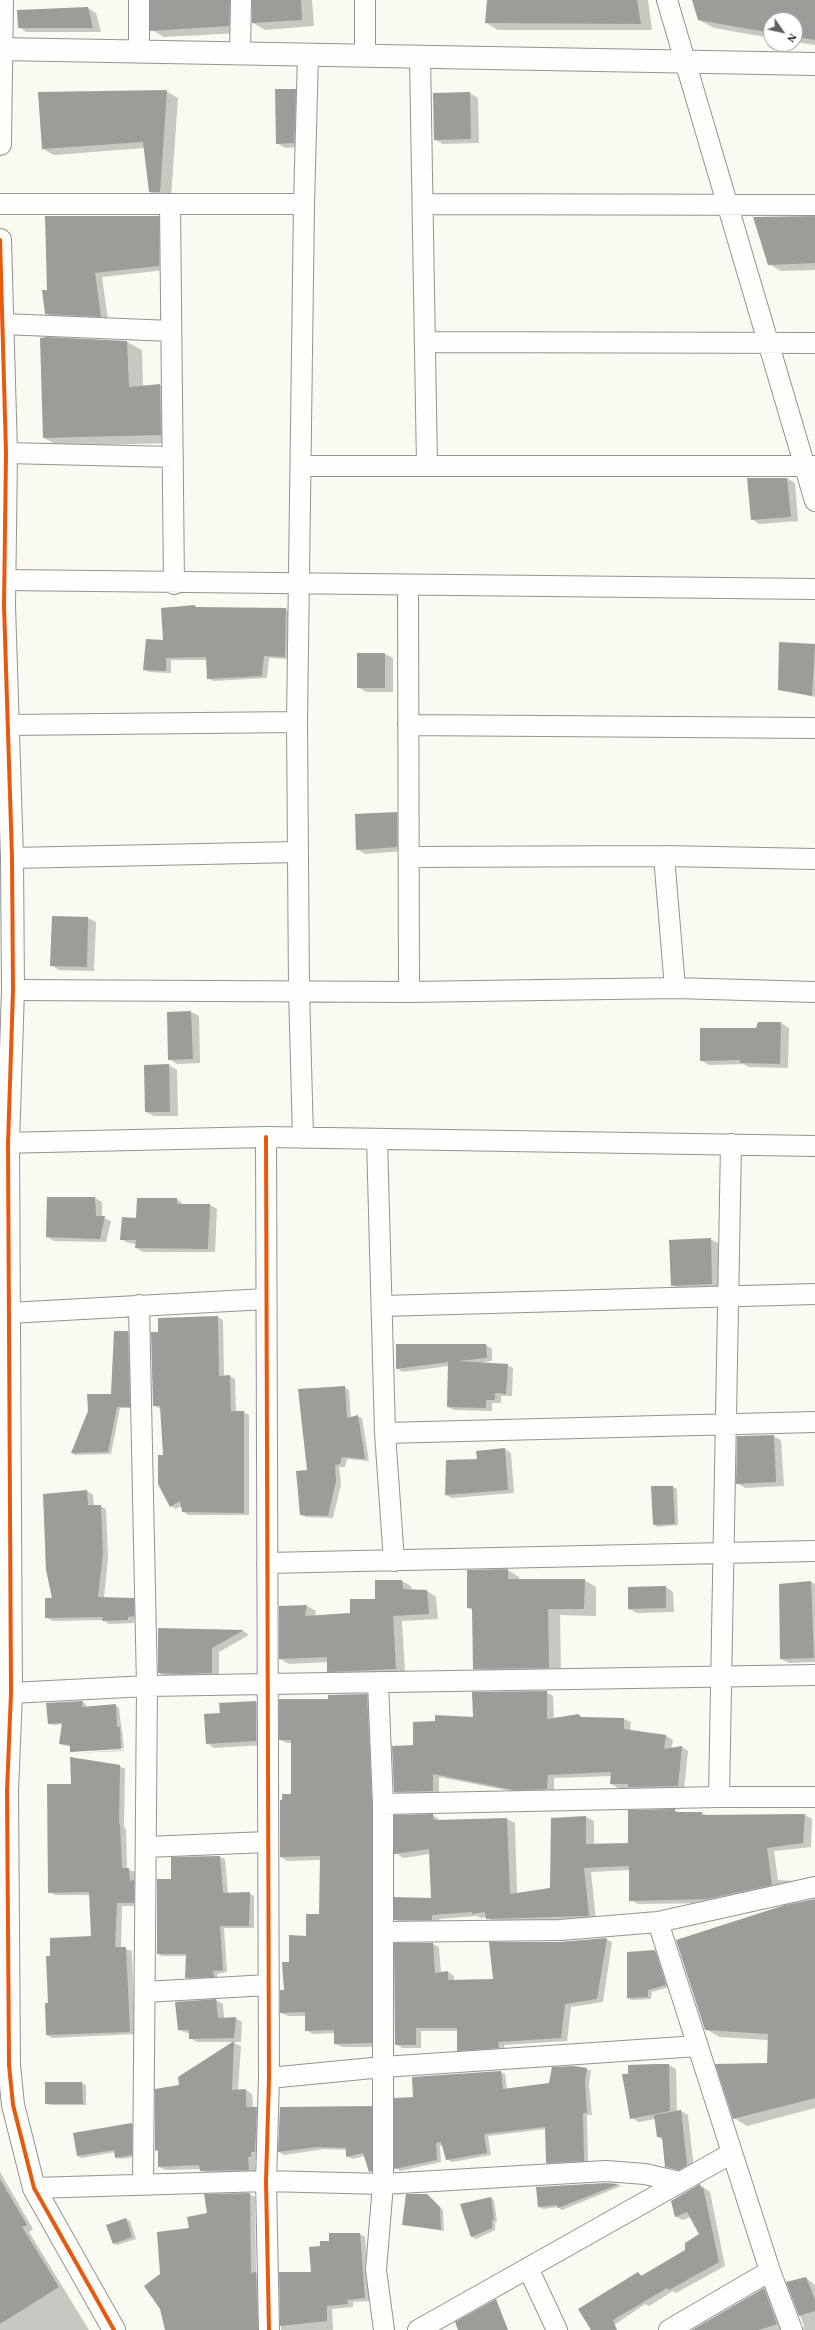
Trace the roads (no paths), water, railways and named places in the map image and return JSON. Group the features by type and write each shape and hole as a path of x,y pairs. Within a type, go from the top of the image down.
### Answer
{"street":[{"path":"0,144 2,0"},
{"path":"139,0 139,52"},
{"path":"240,0 240,54"},
{"path":"365,0 365,56"},
{"path":"667,0 726,205 768,343 810,466 815,501"},
{"path":"1,49 815,64"},
{"path":"303,1138 297,852 297,722 304,204 308,55"},
{"path":"420,57 427,466"},
{"path":"0,204 304,204"},
{"path":"423,204 815,205"},
{"path":"170,205 174,584"},
{"path":"0,240 6,453 5,580 2,606 12,858 13,990 4,1143 4,1281 9,1314 5,1658 11,1693 4,1791 9,2065 6,2108 34,2188 114,2330"},
{"path":"3,324 171,331"},
{"path":"425,342 815,343"},
{"path":"6,453 173,457"},
{"path":"301,466 810,466"},
{"path":"5,580 174,584 300,583 408,586 815,589"},
{"path":"408,586 410,992"},
{"path":"6,734 297,722"},
{"path":"408,725 815,728"},
{"path":"12,858 297,852"},
{"path":"409,857 664,856 815,859"},
{"path":"664,856 675,988"},
{"path":"13,990 299,990 410,992 675,988 815,992"},
{"path":"4,1143 266,1137 815,1146"},
{"path":"266,1137 267,1842 269,2078 266,2181 269,2330"},
{"path":"377,1139 385,1433 394,1561"},
{"path":"719,1797 723,1676 725,1424 732,1144"},
{"path":"382,1306 815,1294"},
{"path":"9,1314 266,1298"},
{"path":"139,1305 148,1686 143,2184"},
{"path":"385,1433 815,1422"},
{"path":"267,1564 815,1551"},
{"path":"11,1693 148,1686 815,1674"},
{"path":"378,1682 383,1804 384,1932 383,2184 376,2270 384,2330"},
{"path":"383,1804 719,1797 815,1797"},
{"path":"146,1847 267,1842"},
{"path":"384,1932 560,1930 658,1922 815,1887"},
{"path":"658,1922 770,2271 792,2330"},
{"path":"145,1992 268,1986"},
{"path":"269,2078 383,2067 698,2046"},
{"path":"418,2330 732,2153"},
{"path":"34,2188 266,2181 383,2184 606,2171 645,2174 680,2182"},
{"path":"528,2268 557,2330"},
{"path":"669,2330 770,2271"}]}
